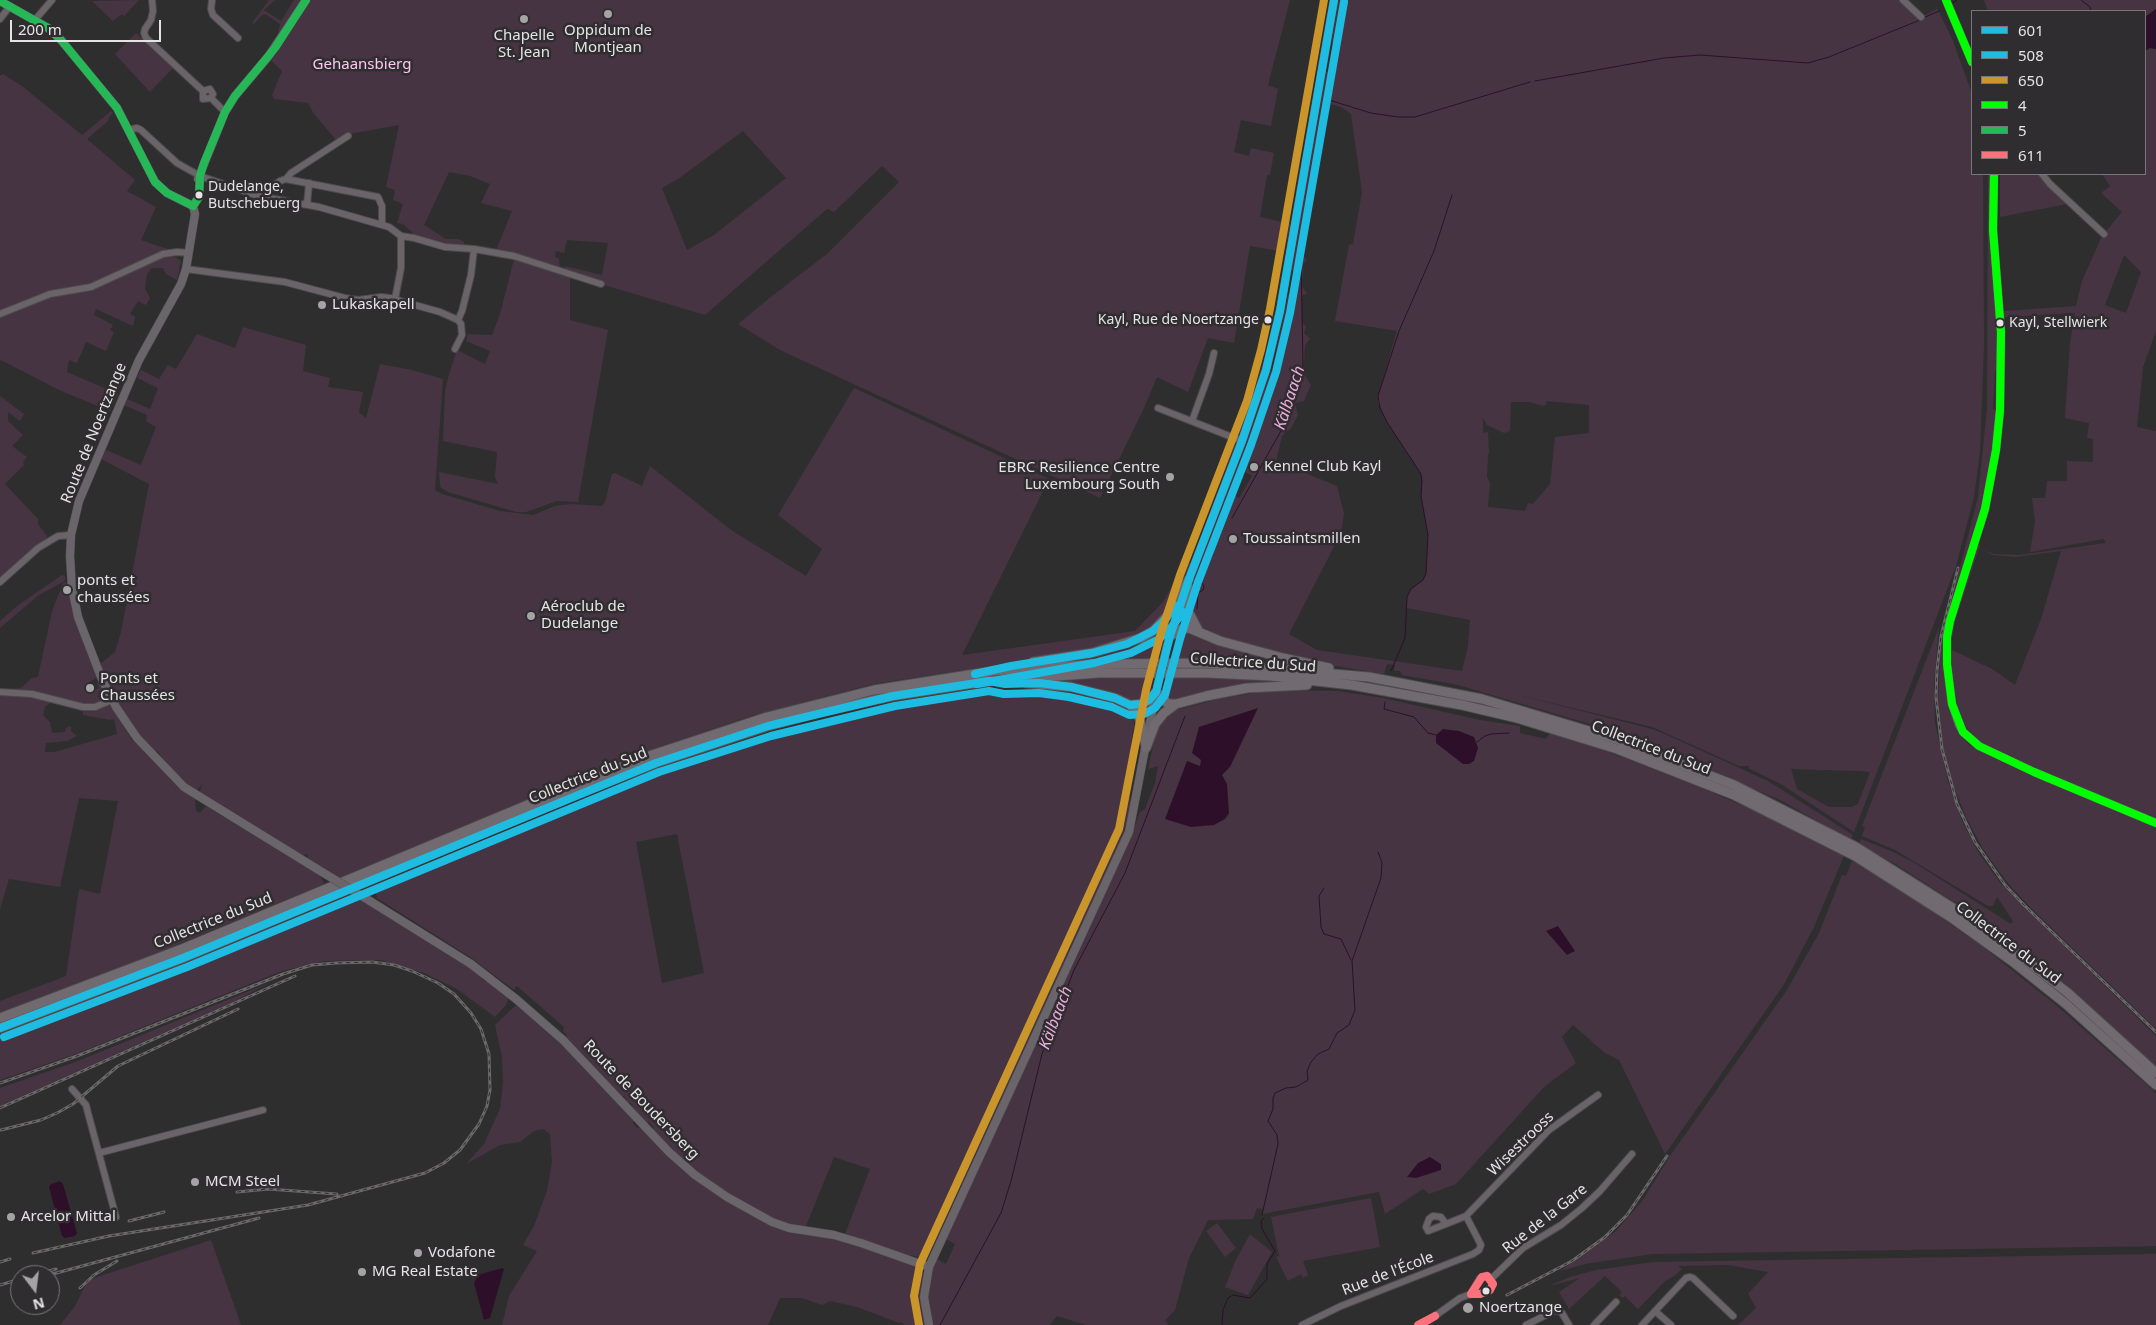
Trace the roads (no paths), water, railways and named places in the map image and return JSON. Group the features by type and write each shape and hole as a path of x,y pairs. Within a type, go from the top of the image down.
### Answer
{"highway":[{"path":"1189,579 1186,598 1187,609 1198,630"},
{"path":"993,672 1011,666 1110,649 1134,641 1153,631 1170,614 1189,579"},
{"path":"1153,631 1162,633 1169,641 1182,629 1189,628 1198,630 1220,641 1242,647 1369,677"},
{"name":"Collectrice du Sud","path":"0,1018 182,949 566,788 652,755 767,717 830,700 930,680 993,672 1099,664 1205,663 1369,677 1482,699 1583,728 1666,757 1734,785 1856,847 1956,910 2068,993 2156,1073"},
{"name":"Collectrice du Sud","path":"0,1028 183,958 570,797 713,743 816,713 893,696 989,682 1076,674 1150,672 1271,676 1352,686 1462,705 1566,732 1653,762 1734,795 1793,824 1890,877 1952,918 2012,961 2066,1004 2156,1085"},
{"path":"989,682 1005,684 1039,683 1071,687 1115,698 1130,705 1139,717 1146,748"},
{"path":"1130,705 1142,704 1148,701 1156,690 1168,704 1176,704 1247,688 1299,685 1352,686"},
{"path":"1146,748 1155,724 1164,713 1176,704"}],"main road":[{"name":"Route de Noertzange","path":"306,0 275,48 235,96 204,163 200,176 199,197 192,205 195,214 186,269 174,299 139,360 90,473 71,535 70,573 74,601 85,636 112,700 137,738 184,787 322,872"},
{"path":"929,1325 924,1297 929,1267 1129,832 1156,690 1169,641 1189,579 1242,441 1266,370 1280,311 1334,0"},
{"path":"1946,0 1971,60"},
{"path":"0,1 34,20 62,40 108,97 129,130 155,182 167,193 192,205"},
{"path":"1994,175 1993,230 2001,332 2000,410 1988,492 1950,621 1947,664 1952,704 1963,732 1979,746 2000,758 2156,823"},
{"name":"Route de Boudersberg","path":"322,872 471,964 516,999 562,1040 669,1152 695,1175 727,1197 772,1222 789,1228 834,1235 929,1267"}],"street":[{"path":"34,20 52,0"},
{"path":"152,0 154,11 145,29 146,38 203,91 204,99 211,98 226,112"},
{"path":"212,0 211,9 213,15 238,38"},
{"path":"1903,0 1921,17"},
{"path":"0,19 10,6"},
{"path":"129,130 137,128 141,130 177,164 200,176 258,196 307,205 382,225 395,230 401,236 445,247 474,249 536,262 601,284"},
{"path":"286,179 291,173 348,136"},
{"path":"2043,175 2104,234"},
{"path":"258,196 286,179 378,197 382,206 382,225"},
{"path":"307,205 309,183"},
{"path":"395,299 401,268 401,236"},
{"path":"458,320 462,311 474,249"},
{"path":"0,314 50,294 91,287 163,254 189,253"},
{"path":"186,269 285,282 358,300 381,297 395,299 449,315 458,320 462,330 455,349"},
{"path":"1192,421 1209,374 1214,353"},
{"path":"1158,408 1242,441"},
{"path":"0,582 38,548 58,536 71,535"},
{"path":"0,692 32,694 83,707 95,707 112,700"},
{"path":"72,1090 86,1105 116,1217"},
{"name":"Wisestrooss","path":"1446,1224 1466,1216 1549,1130 1598,1096"},
{"path":"99,1153 263,1110"},
{"name":"Rue de la Gare","path":"1491,1279 1523,1248 1561,1225 1582,1208 1600,1192 1632,1154"},
{"name":"Rue de l'École","path":"1302,1325 1341,1306 1473,1254 1479,1250 1481,1245 1466,1216"},
{"name":"Rue de la Gare","path":"1418,1325 1435,1316 1454,1301 1471,1294 1480,1294 1490,1290 1493,1284 1491,1279 1485,1276 1480,1278 1471,1294"},
{"path":"1642,1325 1686,1278 1690,1277 1733,1316"},
{"path":"1594,1325 1616,1302"},
{"path":"1526,1325 1556,1310 1562,1313 1569,1325"},
{"path":"1655,1311 1670,1325"}],"waterway":[{"name":"Kälbaach","path":"1232,518 1286,422 1295,400 1303,367 1301,253 1345,0"},
{"path":"1953,3 1957,0"},
{"path":"2081,0 2090,7 2091,10"},
{"path":"1923,18 1939,11"},
{"path":"1535,81 1664,58 1700,55 1808,63 1829,57 1920,20"},
{"path":"1329,100 1371,113 1398,117 1415,117 1530,82"},
{"path":"1391,671 1405,638 1407,597 1411,589 1423,580 1426,574 1428,535 1421,496 1421,474 1387,422 1380,408 1378,396 1399,331 1434,251 1452,195"},
{"name":"Kälbaach","path":"1197,609 1198,593 1203,590 1204,586 1200,581 1213,554"},
{"path":"1385,702 1384,709 1414,717 1428,733 1436,735"},
{"name":"Kälbaach","path":"940,1325 1001,1213 1011,1181 1042,1054 1074,970 1125,873 1185,716"},
{"path":"1477,742 1491,734 1509,733"},
{"path":"1262,1215 1278,1144 1277,1135 1268,1121 1273,1109 1275,1093 1286,1088 1296,1087 1308,1080 1307,1071 1311,1062 1318,1054 1329,1049 1337,1033 1349,1025 1355,1010 1352,961 1381,878 1382,862 1378,852"},
{"path":"1324,888 1319,896 1321,927 1324,934 1341,939 1351,960"},
{"path":"1222,1325 1223,1310 1228,1298 1233,1295 1250,1298 1267,1279 1267,1264 1275,1251 1262,1229 1261,1221 1264,1218"}],"railway":[{"path":"1958,568 1941,636 1936,697 1942,749 1957,804 1975,842 2005,885 2156,1032"},
{"path":"0,1083 77,1056 283,974 312,965 336,963 372,962 394,965 438,983 454,994 471,1013 481,1029 489,1054 490,1090 487,1106 479,1124 460,1150 444,1163 425,1173 308,1205 109,1236 33,1253"},
{"path":"0,1108 295,976"},
{"path":"1,1130 41,1120 57,1113 73,1104 118,1066 238,1009"},
{"path":"1507,1295 1572,1261 1605,1237 1627,1215 1667,1156"},
{"path":"237,1192 268,1189 337,1194"},
{"path":"129,1221 164,1212"},
{"path":"60,1272 259,1218"},
{"path":"0,1262 10,1259"},
{"path":"80,1288 94,1275 117,1261"},
{"path":"0,1285 10,1282"}],"place":[{"name":"Oppidum de Montjean","path":"608,14"},
{"name":"Chapelle St. Jean","path":"524,19"},
{"name":"Dudelange, Butschebuerg","path":"199,195"},
{"name":"Lukaskapell","path":"322,305"},
{"name":"Kayl, Rue de Noertzange","path":"1268,320"},
{"name":"Kayl, Stellwierk","path":"2000,323"},
{"name":"Kennel Club Kayl","path":"1254,467"},
{"name":"EBRC Resilience Centre Luxembourg South","path":"1170,477"},
{"name":"Toussaintsmillen","path":"1233,539"},
{"name":"ponts et chaussées","path":"67,590"},
{"name":"Aéroclub de Dudelange","path":"531,616"},
{"name":"Ponts et Chaussées","path":"90,688"},
{"name":"MCM Steel","path":"195,1182"},
{"name":"Arcelor Mittal","path":"11,1217"},
{"name":"Vodafone","path":"418,1253"},
{"name":"MG Real Estate","path":"362,1272"},
{"name":"Noertzange","path":"1468,1308"}],"park label":[{"name":"Gehaansbierg","path":"362,65"}]}
